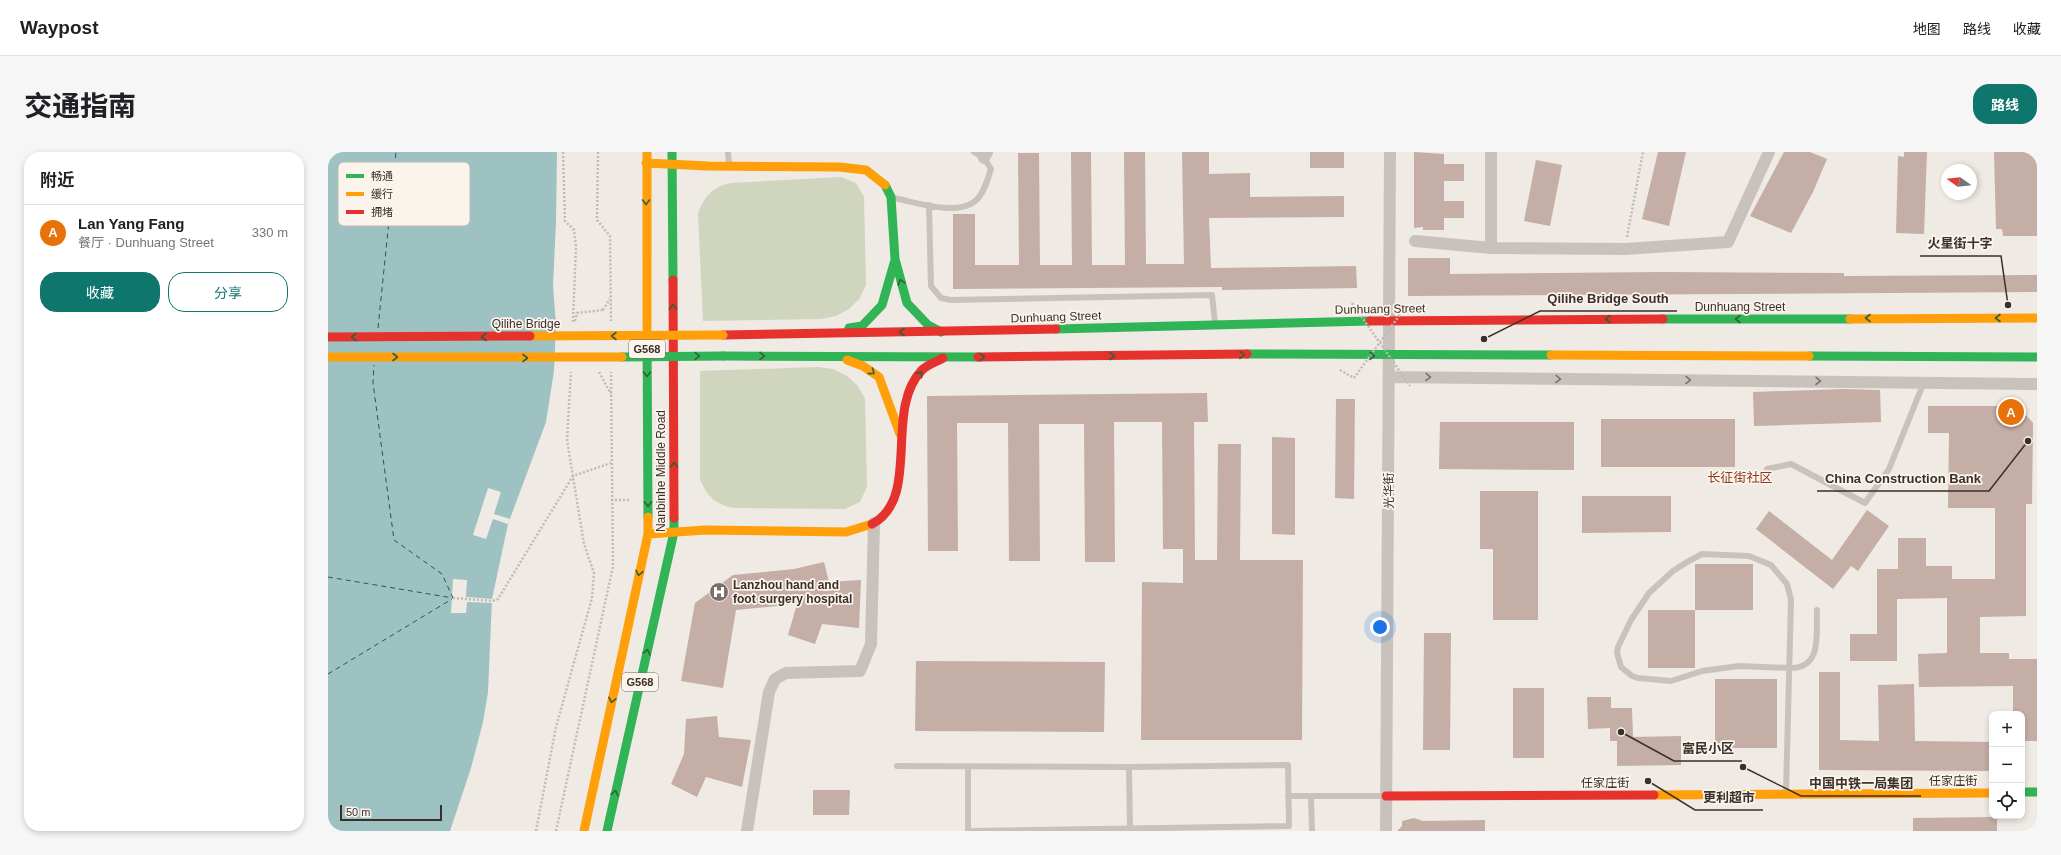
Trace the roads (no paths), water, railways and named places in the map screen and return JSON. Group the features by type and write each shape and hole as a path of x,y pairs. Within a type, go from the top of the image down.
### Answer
{"main road":[{"name":"Nanbinhe Middle Road","path":"584,831 648,534 647,152"},
{"name":"Nanbinhe Middle Road","path":"607,831 674,532 672,152"},
{"path":"646,163 672,165 839,167 866,170 883,182 891,197 895,259 907,303 928,325 941,332"},
{"path":"826,332 862,326 882,305 895,259"},
{"name":"Dunhuang Street","path":"723,335 826,332 941,332 1390,320 2037,318"},
{"name":"Qilihe Bridge","path":"328,337 572,333 723,335"},
{"path":"328,357 570,358 723,356 943,358 1207,354 1390,356 2037,357"},
{"path":"836,357 863,366 879,377 900,436"},
{"path":"648,534 705,530 846,532 862,529 874,523 887,512 894,501 897,485 900,436 907,396 921,371 943,358"},
{"path":"2025,792 2037,792"},
{"name":"任家庄街","path":"1386,796 1989,793"}],"street":[{"name":"光华街","path":"1386,831 1390,377 1390,152"},
{"path":"1491,152 1491,248"},
{"path":"1415,241 1491,248 1625,249 1728,242 1769,152"},
{"path":"1390,377 2037,384"},
{"path":"747,831 769,692 775,679 786,673 860,671 866,658 871,644 874,523"}],"lane":[{"path":"728,152 729,166"},
{"path":"891,197 946,210 962,207 975,202 986,184 991,169 982,154"},
{"path":"929,205 931,286 941,298 951,300 1212,295 1215,325"},
{"path":"1767,469 1791,464 1865,503 1889,469 1924,382"},
{"path":"1786,794 1789,668 1791,600 1787,584 1771,565 1749,556 1702,554 1673,571 1649,593 1621,640 1617,653 1621,667 1632,676 1638,678 1671,681 1709,670 1739,666 1789,668 1803,666 1814,655 1816,650 1817,610"},
{"path":"897,766 1129,767 1288,765 1289,826 973,831"},
{"path":"968,766 968,831"},
{"path":"1129,767 1130,828"},
{"path":"1288,796 1386,796"},
{"path":"1311,796 1312,831"}],"water":[{"path":"328,152 557,152 553,285 556,325 554,371 546,422 508,524 492,599 488,692 483,722 471,768 450,831 328,831"}],"place":[{"name":"火星街十字","path":"2008,305"},
{"name":"Qilihe Bridge South","path":"1484,339"},
{"name":"Lan Yang Fang","path":"2011,412"},
{"name":"China Construction Bank","path":"2028,441"},
{"name":"Lanzhou hand and foot surgery hospital","path":"719,592"},
{"name":"富民小区","path":"1621,732"},
{"name":"中国中铁一局集团","path":"1743,767"},
{"name":"更利超市","path":"1648,781"}],"district":[{"name":"长征街社区","path":"1740,477"}]}
